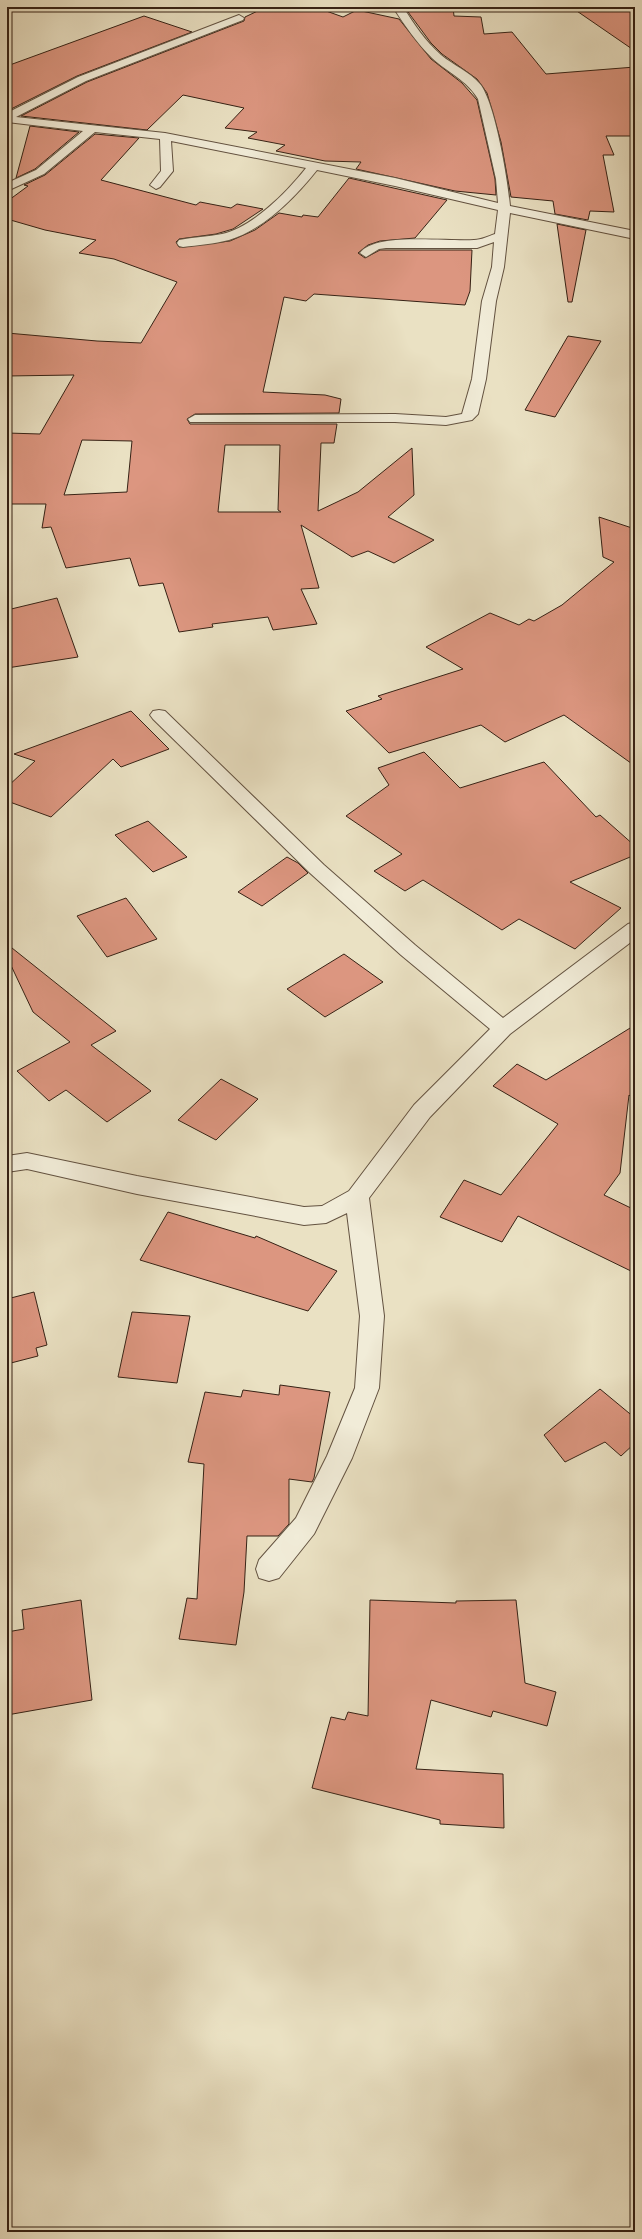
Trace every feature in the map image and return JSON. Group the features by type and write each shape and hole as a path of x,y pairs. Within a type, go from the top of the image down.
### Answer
{"street":[{"path":"195,419 395,418 446,421 467,418 471,414 479,380 489,301 498,267 504,210 502,179 483,99 476,86 437,57 414,32 398,7"},
{"path":"7,118 82,79 240,18"},
{"path":"7,118 92,129 165,136 313,167 395,182 504,210 635,234"},
{"path":"7,187 40,172 92,129"},
{"path":"156,185 167,171 165,136"},
{"path":"183,242 225,237 248,228 295,190 313,167"},
{"path":"366,253 375,246 386,244 477,244 502,236"},
{"path":"159,715 312,864 408,950 503,1029"},
{"path":"7,1164 28,1161 137,1185 304,1216 326,1214 357,1197 422,1111 503,1029 635,929"},
{"path":"269,1569 305,1526 339,1458 367,1388 372,1316 357,1197"}],"building":[{"path":"266,7 294,9 315,7 343,17 357,10 399,19 431,59 462,83 477,100 495,179 496,195 455,191 356,169 361,162 325,161 276,151 285,145 248,138 257,132 225,128 244,108 183,95 147,130 21,116 87,82 244,21 245,17"},
{"path":"408,7 453,7 454,16 481,17 484,34 512,32 546,74 635,67 635,136 606,136 614,155 603,155 614,212 590,211 588,220 555,214 553,201 511,197 501,142 487,93 477,79 442,54 431,43 408,12"},
{"path":"571,7 635,7 635,51"},
{"path":"144,16 192,32 77,76 7,111 7,66"},
{"path":"30,126 79,132 35,169 16,178"},
{"path":"95,134 139,138 101,180 196,205 200,202 231,208 237,204 263,209 233,229 216,234 179,239 176,242 179,247 230,241 255,230 279,213 302,217 303,215 318,217 349,178 447,200 415,238 380,241 368,245 358,253 365,258 380,250 472,250 470,291 465,305 314,294 306,301 284,297 263,392 325,395 341,399 339,413 195,414 187,419 190,424 337,424 334,443 321,443 318,511 358,492 412,448 414,495 388,517 434,540 394,563 368,551 352,557 301,525 319,588 301,589 317,624 273,630 268,617 212,624 213,627 179,632 163,583 139,586 130,558 66,568 51,527 42,528 46,504 7,504 7,433 40,434 74,375 7,376 7,333 97,341 141,343 177,282 114,259 79,253 96,240 45,230 7,219 9,200 28,186 24,185 45,175","holes":["82,440 132,441 127,492 64,495","225,445 280,445 278,510 281,512 218,512"]},
{"path":"557,224 586,230 572,302 568,302"},
{"path":"568,336 601,341 555,417 525,410"},
{"path":"599,517 635,529 635,766 564,715 505,742 481,725 389,753 346,711 382,699 378,696 463,669 426,647 490,613 519,625 529,619 534,621 562,605 614,562 603,557"},
{"path":"57,598 78,657 7,668 7,610"},
{"path":"131,711 169,749 121,767 113,759 51,817 7,801 7,787 35,761 14,754"},
{"path":"424,752 460,788 544,762 596,817 600,815 635,846 635,855 570,882 621,908 575,949 519,919 502,930 423,880 405,891 374,871 402,854 346,816 389,785 378,768"},
{"path":"148,821 187,857 153,872 115,835"},
{"path":"287,857 298,863 308,873 262,906 238,892"},
{"path":"126,898 157,939 107,957 77,916"},
{"path":"7,944 116,1031 91,1045 151,1091 107,1122 66,1090 49,1101 17,1071 70,1042 33,1012 7,957"},
{"path":"344,954 383,982 325,1017 287,989"},
{"path":"635,1025 635,1100 629,1095 620,1173 604,1195 635,1210 635,1273 518,1216 502,1242 440,1217 464,1180 501,1195 558,1124 493,1086 517,1064 546,1080"},
{"path":"221,1079 258,1099 216,1140 178,1120"},
{"path":"168,1212 255,1238 256,1236 337,1271 308,1311 140,1260"},
{"path":"34,1292 47,1345 36,1348 38,1356 7,1364 7,1299"},
{"path":"132,1312 190,1316 177,1383 118,1377"},
{"path":"280,1385 330,1392 314,1478 312,1482 289,1479 289,1524 278,1536 247,1536 244,1592 236,1645 179,1639 187,1598 197,1599 204,1464 188,1462 205,1392 241,1397 243,1390 279,1395"},
{"path":"600,1389 635,1418 635,1443 621,1456 605,1442 565,1462 544,1435"},
{"path":"81,1600 92,1700 7,1715 7,1632 24,1629 22,1610"},
{"path":"370,1600 456,1603 456,1601 516,1600 525,1683 556,1692 547,1726 493,1711 491,1717 431,1700 416,1769 503,1774 504,1828 440,1824 440,1820 312,1788 331,1717 345,1720 348,1712 368,1716"}]}
